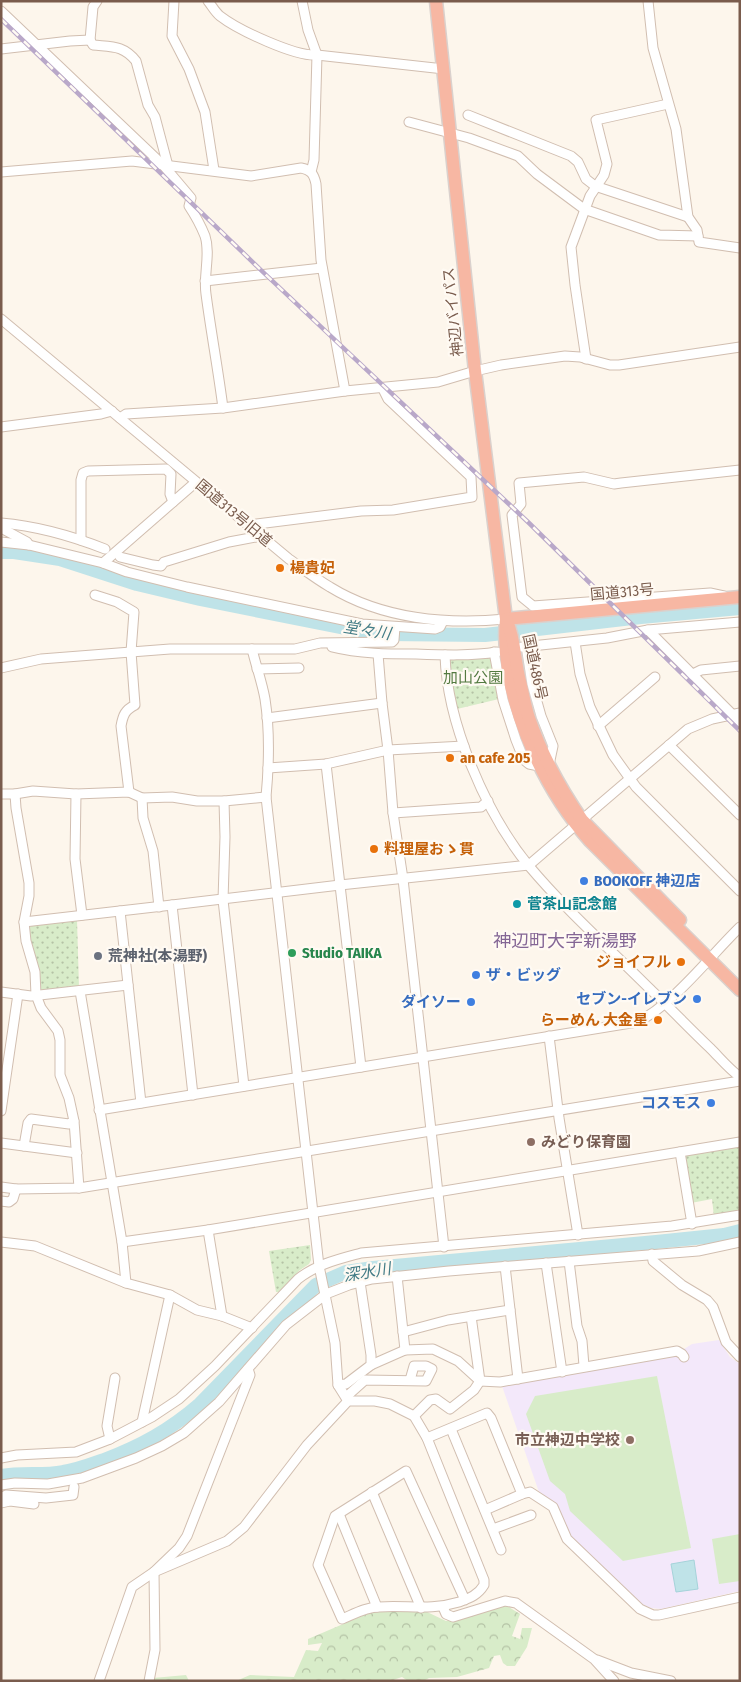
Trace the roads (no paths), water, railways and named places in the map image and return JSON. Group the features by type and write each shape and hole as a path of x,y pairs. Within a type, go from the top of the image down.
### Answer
{"highway":[{"name":"神辺バイパス","path":"436,1 475,371 508,630"},
{"name":"国道313号","path":"508,630 735,597"},
{"name":"国道486号","path":"508,630 510,678 522,723 544,765 562,807 579,822 590,842 711,956 740,979"},
{"name":"国道486号","path":"711,956 740,990"}],"street":[{"path":"97,1 93,7 90,40 93,45 121,48 136,61 148,105 155,117 166,166"},
{"path":"174,1 172,36 189,69 205,112 214,170"},
{"path":"208,1 223,18 289,50 308,56 318,55 444,69"},
{"path":"302,1 312,46 318,55 314,160 311,172"},
{"path":"648,1 653,48 676,129 688,218 697,230 699,242 740,248"},
{"path":"1,11 166,166 191,198 189,206 206,237 205,281 223,408"},
{"path":"1,49 90,40"},
{"path":"586,359 571,247 584,209 595,186 604,175 607,164 596,120 668,104"},
{"path":"468,115 571,156 578,162 586,179 595,186 688,218"},
{"path":"409,122 469,138 518,156 537,174 584,209 659,235 698,236"},
{"path":"1,172 132,161 251,176 301,168 309,169 314,176 316,184 318,239 322,268 345,391"},
{"path":"205,281 322,268"},
{"name":"国道313号旧道","path":"1,319 288,559 331,588 383,610 444,621 477,621 508,630"},
{"path":"120,418 126,414 223,408 345,391 438,382 502,365 565,356 619,365 740,347"},
{"path":"249,525 361,511 393,510 472,497 470,478 388,399 383,388"},
{"path":"1,427 102,414 112,411"},
{"path":"81,540 80,480 82,473 88,471 166,469 170,474 170,494 173,502"},
{"path":"735,597 710,593 533,606 522,597 512,515 521,504 519,483 584,477 614,484 740,470"},
{"path":"104,564 196,482"},
{"path":"1,523 24,525 81,540 105,549"},
{"path":"1,528 27,542 29,545"},
{"path":"120,556 161,566 164,562 228,542 256,537 259,534"},
{"path":"1,542 29,545 104,564 127,572 246,600 362,624 435,629 440,627 444,621"},
{"path":"95,595 117,602 134,612 131,652 135,705 126,710 122,717 121,726 129,792"},
{"path":"320,643 347,651 378,654 445,655 495,652 504,700 524,760 529,764 544,765 553,746 541,716 524,647 575,642 648,630 740,622"},
{"path":"1,668 41,659 131,652 296,649 320,643 392,642 394,640 395,627"},
{"path":"648,630 691,674 736,714 740,722"},
{"path":"575,642 590,707 613,755 636,787 740,891"},
{"path":"252,650 265,698 268,768 266,797 319,1270 335,1343 338,1385 347,1399"},
{"path":"378,654 393,814 403,879 444,1247"},
{"path":"445,655 445,668 456,723 464,746 488,801 508,835 529,865 571,910 740,1077"},
{"path":"691,674 700,670 740,666"},
{"path":"257,669 299,668"},
{"path":"598,726 655,677"},
{"path":"267,718 382,704"},
{"path":"24,922 529,865 688,729 712,719 736,714"},
{"path":"669,745 740,815"},
{"path":"268,768 326,764 388,750 464,746"},
{"path":"326,764 361,1067"},
{"path":"1,794 33,791 76,794 129,792 142,798 172,797 197,801 224,801 266,797"},
{"path":"15,794 30,896 24,922 26,941 35,972 36,995 41,1008 58,1031 60,1040 60,1075 69,1098 74,1121 79,1188"},
{"path":"76,794 76,859 82,915"},
{"path":"142,798 143,818 153,851 159,907"},
{"path":"224,801 223,900 244,1086"},
{"path":"393,814 481,807 488,801"},
{"path":"172,905 193,1095"},
{"path":"120,911 141,1103"},
{"path":"99,1110 637,1022 648,1017 665,1004 740,927"},
{"path":"1,992 31,996 128,985"},
{"path":"80,991 122,1242 126,1283"},
{"path":"1,1111 18,994"},
{"path":"549,1036 557,1110 578,1235"},
{"path":"1,1188 79,1188 740,1081"},
{"path":"24,1146 31,1119 69,1124 74,1121"},
{"path":"122,1242 208,1230 740,1142"},
{"path":"1,1143 77,1153"},
{"path":"680,1152 692,1224"},
{"path":"1,1201 9,1202 13,1199 16,1189"},
{"path":"1,1458 18,1455 76,1452 110,1439 142,1422 179,1399 215,1366 298,1279 308,1271 319,1270 325,1263 361,1253 692,1224 740,1215"},
{"path":"208,1230 222,1316"},
{"path":"1,1242 35,1246 126,1283 170,1295 198,1310 222,1316 252,1328"},
{"path":"1,1485 53,1483 94,1474 136,1458 184,1433 219,1402 286,1325 325,1291 360,1282 397,1276 698,1251 740,1242"},
{"path":"652,1254 653,1261 682,1285 707,1300 713,1307 726,1342 740,1357"},
{"path":"569,1261 577,1326 582,1341 584,1366"},
{"path":"546,1263 562,1372"},
{"path":"505,1266 518,1379"},
{"path":"397,1276 405,1350"},
{"path":"360,1282 371,1365"},
{"path":"142,1422 170,1295"},
{"path":"403,1332 448,1320 510,1310"},
{"path":"414,1416 430,1400 436,1399 450,1409 474,1390 480,1381 471,1316"},
{"path":"338,1385 346,1384 371,1365 405,1350 433,1349 458,1361 480,1381 500,1382 677,1351 684,1357"},
{"path":"100,1681 132,1587 154,1572 179,1548 187,1536 250,1375 248,1369"},
{"path":"110,1439 107,1426 116,1378"},
{"path":"154,1572 227,1541 244,1527 307,1445 365,1380 410,1380"},
{"path":"347,1399 375,1400 390,1404 414,1416 427,1438 484,1580 484,1585 475,1596 465,1600 443,1607 377,1607 342,1619 318,1565 335,1516 406,1471 465,1600"},
{"path":"427,1438 487,1413 491,1418 522,1494"},
{"path":"451,1429 501,1550"},
{"path":"1,1498 6,1495 46,1498 76,1492 94,1474"},
{"path":"53,1483 55,1487 76,1492"},
{"path":"372,1492 421,1608"},
{"path":"485,1510 530,1492 553,1507 567,1539 640,1609 648,1613 659,1615 740,1597"},
{"path":"1,1502 10,1501 34,1504"},
{"path":"339,1514 377,1607"},
{"path":"493,1529 531,1514"},
{"path":"149,1681 155,1650 154,1572"},
{"path":"443,1607 446,1614 453,1617 505,1600 516,1603 594,1659 614,1681"},
{"path":"594,1659 631,1673 671,1681"}],"water":[{"path":"694,1560 698,1589 676,1592 671,1564"}],"waterway":[{"name":"堂々川","path":"1,552 14,552 60,559 137,584 200,599 355,630 386,634 485,635 740,608"},
{"name":"深水川","path":"1,1476 73,1470 118,1455 155,1436 178,1422 200,1404 316,1285 346,1272 724,1235 740,1231"}],"railway":[{"path":"1,19 264,273 529,523 740,731"}],"place":[{"name":"楊貴妃","path":"280,568"},
{"name":"an cafe 205","path":"450,758"},
{"name":"料理屋おゝ貫","path":"374,849"},
{"name":"BOOKOFF 神辺店","path":"584,881"},
{"name":"菅茶山記念館","path":"517,904"},
{"name":"Studio TAIKA","path":"292,953"},
{"name":"荒神社(本湯野)","path":"98,956"},
{"name":"ジョイフル","path":"681,962"},
{"name":"ザ・ビッグ","path":"476,975"},
{"name":"セブン-イレブン","path":"697,999"},
{"name":"ダイソー","path":"471,1002"},
{"name":"らーめん 大金星","path":"658,1020"},
{"name":"コスモス","path":"711,1103"},
{"name":"みどり保育園","path":"531,1142"},
{"name":"市立神辺中学校","path":"630,1440"}],"district":[{"name":"神辺町大字新湯野","path":"565,941"}],"park label":[{"name":"加山公園","path":"473,678"}]}
